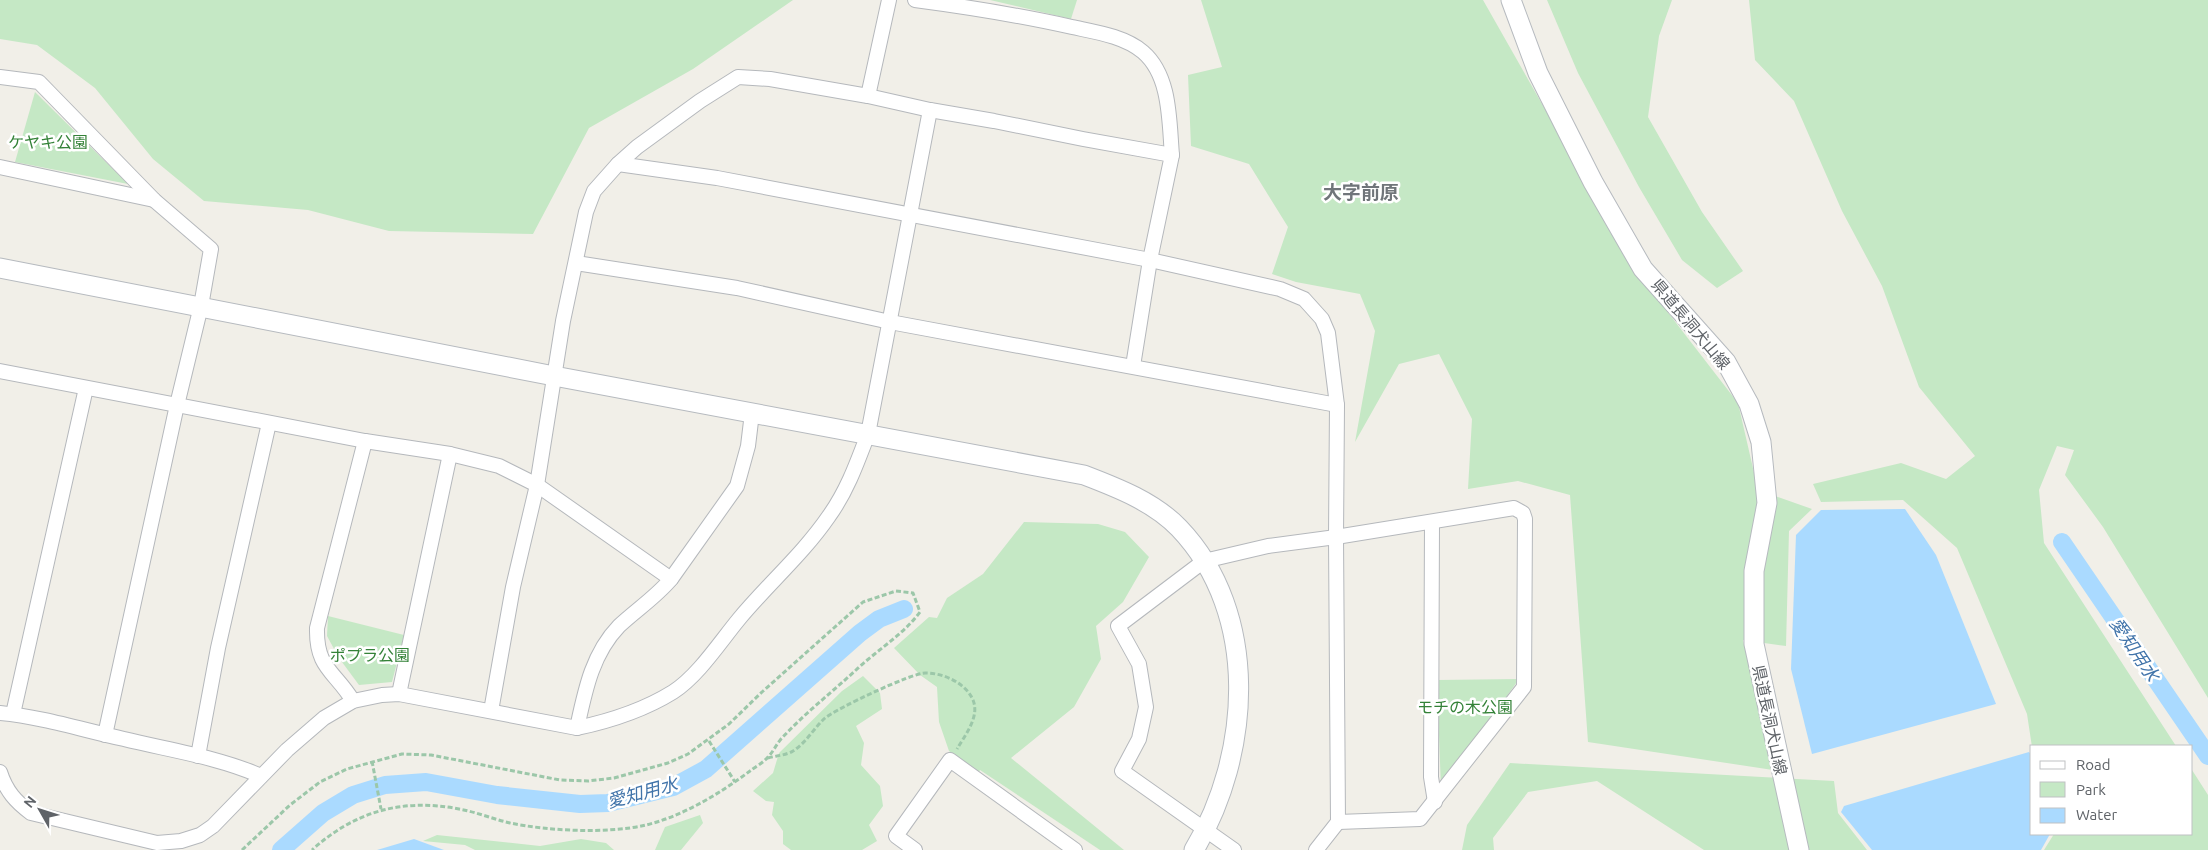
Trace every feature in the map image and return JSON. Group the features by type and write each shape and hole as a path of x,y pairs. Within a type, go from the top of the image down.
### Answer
{"street":[{"path":"868,96 889,0"},
{"path":"915,0 1009,13 1107,35 1143,52 1154,66 1167,98 1172,155 1150,260 1133,366"},
{"name":"県道長洞犬山線","path":"1512,0 1538,73 1593,182 1643,269 1687,316 1726,362 1749,404 1761,442 1767,503 1754,571 1754,644 1799,850"},
{"path":"0,77 39,82 154,200 211,250 201,306 177,405 105,735"},
{"path":"491,712 513,587 537,485 554,376 586,212 594,191 618,164 700,101 738,77 770,79 868,96 1082,140 1172,155"},
{"path":"0,772 6,788 17,802 31,812 157,843 181,841 200,835 213,826 287,750 324,718 353,701 382,695 399,694 577,728 597,724 634,711 673,692 688,679 749,608 795,559 829,516 851,479 868,434 930,110"},
{"path":"618,164 718,178 1150,260 1280,289 1304,299 1322,319 1328,333 1337,405 1338,822 1316,850"},
{"path":"0,167 154,200"},
{"path":"576,263 737,288 890,322 1337,405"},
{"path":"0,268 554,376 1084,476 1119,488 1155,508 1179,528 1204,561 1228,611 1237,654 1238,707 1234,743 1226,779 1206,830 1194,850"},
{"path":"0,371 365,441 450,454 498,466 537,485 671,580"},
{"path":"86,388 7,713 198,756 248,770 261,776"},
{"path":"577,728 587,681 598,655 618,627 662,590 671,580 736,486 748,446 752,412"},
{"path":"198,756 218,648 269,423"},
{"path":"353,701 345,688 326,668 320,657 317,644 317,628 365,441"},
{"path":"399,694 450,454"},
{"path":"1234,850 1122,772 1139,740 1146,707 1139,664 1118,626 1204,561 1268,546 1514,508 1523,513 1525,519 1524,687 1420,819 1338,822"},
{"path":"1432,522 1431,777 1435,802"},
{"path":"915,850 896,836 950,760 1075,850"}],"path":[{"path":"312,850 324,839 353,821 381,809 435,805 461,809 509,822 546,829 613,828 646,824 680,812 702,802 735,782 767,758 780,740 867,660 910,626 920,612 914,593"},
{"path":"767,758 793,751 826,717 894,683 916,674 926,673 957,682 966,689 974,704 973,719 969,729 950,760"},
{"path":"709,741 735,782"},
{"path":"372,762 381,809"}],"green space":[{"path":"0,0 793,0 693,69 589,128 533,234 389,231 308,210 204,201 153,159 95,88 37,45 0,39"},
{"path":"990,0 1077,0 1071,19"},
{"path":"1201,0 1483,0 1639,275 1738,403 1758,490 1812,509 1789,531 1786,646 1743,640 1773,770 1588,742 1570,495 1518,481 1468,489 1472,419 1439,354 1399,364 1355,442 1375,331 1360,294 1296,282 1272,274 1288,227 1249,164 1191,146 1188,75 1222,67"},
{"path":"1547,0 1672,0 1659,36 1648,117 1702,212 1743,271 1717,288 1682,260 1639,187 1578,73"},
{"path":"1749,0 2208,0 2208,698 2103,527 2065,475 2074,450 2057,446 2039,490 2044,543 2175,745 2032,745 2027,714 1957,548 1903,500 1821,502 1813,484 1901,463 1946,479 1975,456 1919,387 1882,286 1842,211 1794,101 1755,60"},
{"name":"ケヤキ公園","path":"35,92 128,184 15,162"},
{"path":"1024,522 1098,524 1125,532 1149,557 1123,602 1096,626 1101,659 1074,707 1011,758 1124,850 1100,850 980,770 977,775 949,751 939,722 937,687 920,675 894,648 929,617 937,618 947,598 983,574"},
{"name":"ポプラ公園","path":"328,616 404,635 392,682 359,685 339,658 327,636"},
{"path":"863,676 880,693 882,709 856,726 864,743 861,765 880,786 883,806 869,825 877,841 862,850 791,850 783,844 783,831 772,815 774,802 766,801 753,791 773,773 779,753 842,691"},
{"name":"モチの木公園","path":"1519,679 1441,789 1437,680"},
{"path":"1510,763 1834,781 1838,813 1867,850 1704,850 1597,781 1528,792 1493,838 1494,850 1462,850 1467,825"},
{"path":"2193,772 2208,795 2208,850 2044,850 2053,835 2193,835"},
{"path":"700,815 703,823 681,850 655,850 665,827"},
{"path":"437,835 540,846 581,839 606,843 614,850 475,850 465,845 423,841"}],"water":[{"path":"1905,509 1936,555 1996,704 1812,754 1791,669 1796,535 1821,510"},
{"path":"2029,752 2030,835 2049,835 2041,850 1872,850 1841,812 1844,806"},
{"path":"414,839 444,850 377,850"}],"waterway":[{"name":"愛知用水","path":"2062,542 2208,756"},
{"name":"愛知用水","path":"281,850 323,813 353,795 385,785 426,782 497,795 580,804 608,803 673,787 706,769 860,633 879,619 904,609"}],"district":[{"name":"大字前原","path":"1361,192"}]}
